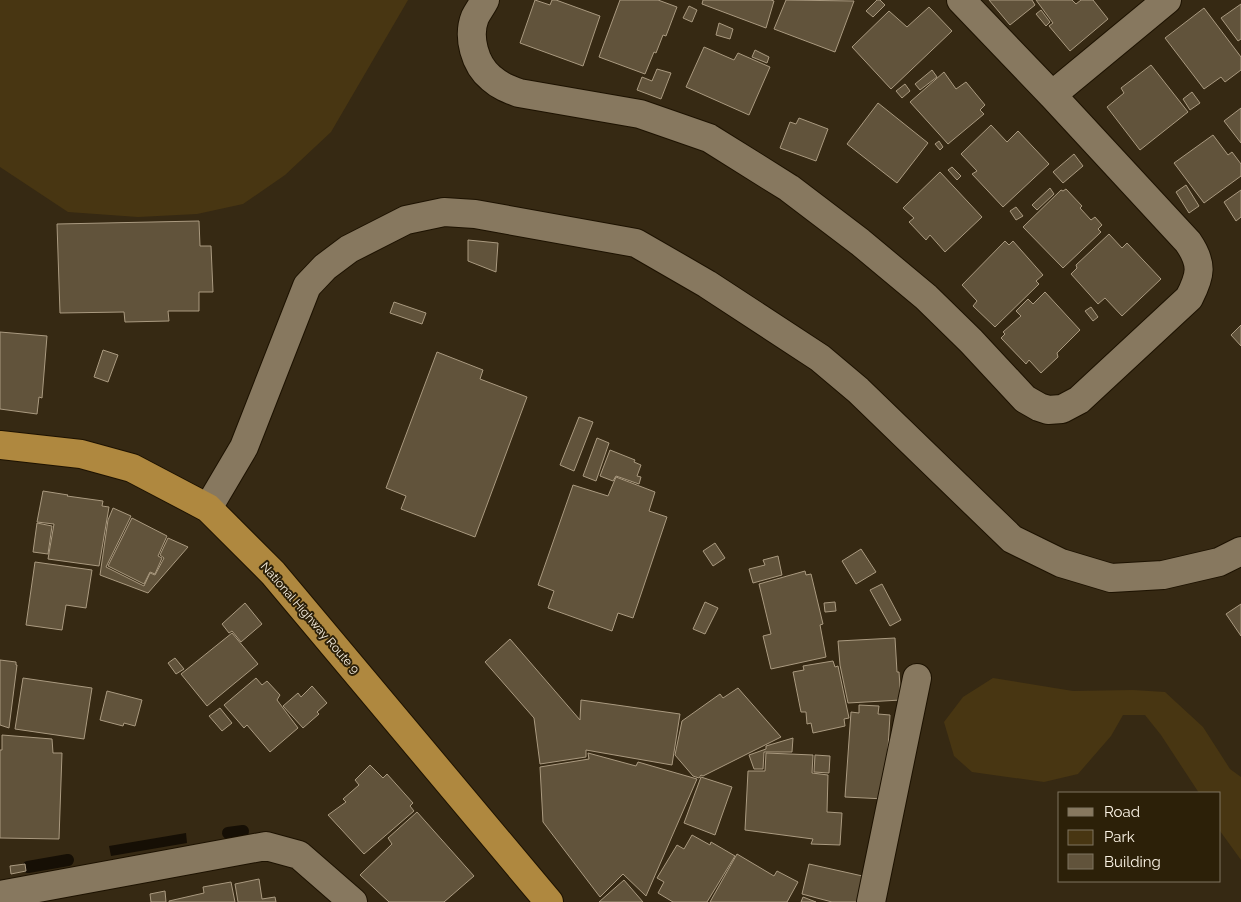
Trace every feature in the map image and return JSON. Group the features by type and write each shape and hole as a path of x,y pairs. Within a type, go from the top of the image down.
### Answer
{"highway":[{"name":"National Highway Route 9","path":"0,444 81,454 132,468 208,508 273,573 549,902"}],"street":[{"path":"485,0 474,19 471,41 477,59 489,77 502,87 519,93 640,114 709,138 788,188 860,242 926,297 971,341 1025,399 1048,410 1062,409 1079,400 1189,298 1197,283 1200,267 1195,253 1188,242 961,0"},
{"path":"1052,95 1167,0"},
{"path":"208,508 244,447 307,286 325,267 349,249 406,220 444,212 475,214 636,243 707,284 820,358 858,390 1012,539 1061,563 1111,578 1163,575 1219,562 1241,551"},
{"path":"871,902 918,678"},
{"path":"0,895 266,846 299,855 353,902"}],"green space":[{"path":"0,0 408,0 331,132 285,175 243,204 197,214 138,217 68,212 0,167"},
{"path":"993,678 1073,691 1133,690 1165,692 1203,727 1230,769 1241,777 1241,860 1221,832 1221,792 1198,792 1161,735 1145,715 1123,715 1111,736 1078,774 1044,782 972,772 954,756 944,722 963,697"}],"shaded area":[{"path":"186,833 187,843 111,856 109,846"}],"building":[{"path":"535,0 550,5 552,0 556,0 600,16 583,66 520,43"},
{"path":"620,0 658,0 677,7 666,36 663,35 645,74 599,57"},
{"path":"703,0 774,1 766,28 702,4"},
{"path":"786,0 854,1 835,52 774,29"},
{"path":"877,0 880,0 885,5 873,17 866,11"},
{"path":"989,0 1032,0 1035,5 1010,25"},
{"path":"1036,0 1072,0 1076,4 1081,0 1093,0 1108,19 1070,51 1049,26 1053,23"},
{"path":"1241,4 1241,39 1238,41 1221,18"},
{"path":"689,6 697,10 692,22 683,18"},
{"path":"929,7 952,31 891,89 852,47 889,11 907,27"},
{"path":"1204,8 1241,57 1241,70 1225,82 1221,77 1204,89 1165,38"},
{"path":"1041,10 1050,22 1046,26 1036,14"},
{"path":"719,23 733,29 730,39 716,35"},
{"path":"704,47 734,60 738,53 770,67 749,115 686,87"},
{"path":"755,50 769,57 767,63 752,57"},
{"path":"1151,65 1188,112 1140,150 1107,107 1124,93 1121,88"},
{"path":"657,69 671,73 661,99 637,90 642,77 652,81"},
{"path":"932,70 937,77 920,90 915,84"},
{"path":"944,72 956,89 966,82 985,105 980,110 984,114 948,144 910,102"},
{"path":"905,84 910,91 902,98 896,91"},
{"path":"1192,92 1200,103 1190,110 1183,99"},
{"path":"878,103 928,143 897,183 847,144"},
{"path":"1241,108 1241,143 1224,121"},
{"path":"799,118 828,129 816,161 780,148 790,122 796,124"},
{"path":"991,125 1007,142 1018,131 1049,164 1003,207 972,174 977,171 961,154"},
{"path":"1213,135 1228,155 1232,152 1241,164 1241,176 1204,203 1174,163"},
{"path":"939,141 943,147 940,150 935,144"},
{"path":"1074,154 1083,166 1063,183 1053,172"},
{"path":"952,167 961,176 957,180 948,170"},
{"path":"940,172 982,217 945,252 930,235 926,240 909,222 914,218 903,208"},
{"path":"1186,185 1199,206 1189,213 1176,192"},
{"path":"1050,188 1054,194 1037,210 1032,205"},
{"path":"1066,189 1082,206 1080,208 1091,220 1095,217 1102,225 1098,229 1101,232 1063,268 1023,227 1061,190"},
{"path":"1241,190 1241,217 1236,221 1224,202"},
{"path":"1016,207 1023,216 1016,220 1010,211"},
{"path":"199,221 200,246 211,246 213,292 199,292 199,311 168,311 169,321 125,322 124,312 60,313 57,224"},
{"path":"1109,234 1122,248 1127,243 1161,279 1122,316 1105,298 1098,304 1071,274 1077,268 1076,265"},
{"path":"468,240 498,243 496,272 468,261"},
{"path":"1005,241 1009,245 1013,241 1043,275 1036,281 1039,284 995,327 973,306 977,301 962,285"},
{"path":"1045,292 1080,330 1057,353 1058,357 1041,373 1029,360 1026,364 1001,338 1005,334 1003,332 1021,316 1016,311 1028,299 1033,304"},
{"path":"394,302 426,313 422,324 390,313"},
{"path":"1091,307 1098,317 1093,321 1085,311"},
{"path":"1241,325 1241,346 1231,335"},
{"path":"0,332 47,336 42,398 39,397 37,414 0,409"},
{"path":"103,350 118,355 108,382 94,377"},
{"path":"437,352 483,370 480,379 527,397 475,537 401,509 406,496 386,488"},
{"path":"579,417 593,422 574,471 560,465"},
{"path":"597,438 609,443 596,481 583,476"},
{"path":"610,450 635,460 634,462 641,465 637,476 641,477 639,484 616,476 613,481 600,476"},
{"path":"616,477 655,492 649,511 667,517 633,618 618,613 612,631 548,608 554,591 538,585 573,485 608,496"},
{"path":"43,491 103,501 102,506 109,507 99,566 48,559 54,524 37,522"},
{"path":"113,508 131,516 106,567 144,586 150,573 155,575 164,558 160,555 168,538 188,547 148,593 100,575 108,520"},
{"path":"132,518 167,536 158,556 162,558 155,574 150,572 144,584 108,566"},
{"path":"37,523 52,526 48,554 33,552"},
{"path":"715,543 725,558 713,566 703,551"},
{"path":"861,549 876,572 856,584 842,561"},
{"path":"778,556 782,575 753,583 749,569 765,565 763,560"},
{"path":"35,562 92,570 86,608 66,605 62,630 26,625"},
{"path":"805,571 806,575 811,574 823,624 820,625 826,657 771,669 763,636 771,634 759,584"},
{"path":"882,584 901,620 890,626 870,590"},
{"path":"705,602 718,608 705,634 693,629"},
{"path":"835,602 836,611 825,612 824,603"},
{"path":"245,603 262,624 241,642 232,631 229,633 222,624"},
{"path":"1241,604 1241,636 1226,614"},
{"path":"232,633 258,664 207,706 181,674"},
{"path":"895,638 901,700 848,703 840,665 838,641"},
{"path":"510,639 580,720 581,700 680,714 672,765 586,750 586,757 540,764 534,718 485,662"},
{"path":"175,658 184,669 176,674 168,663"},
{"path":"0,660 16,662 17,665 9,728 0,725"},
{"path":"833,661 835,667 838,666 849,718 844,719 845,726 813,733 811,723 807,724 806,712 801,712 793,672 804,670 803,666"},
{"path":"23,678 92,688 84,739 15,729"},
{"path":"256,678 262,685 267,681 280,695 277,700 298,728 270,752 247,725 244,728 224,705"},
{"path":"312,686 327,703 317,712 319,714 303,728 283,706 298,693 301,697"},
{"path":"738,688 781,737 703,776 701,775 699,778 693,776 675,755 682,721 720,694 723,698"},
{"path":"107,691 142,700 135,726 124,723 123,726 100,720"},
{"path":"859,705 879,706 878,714 890,715 885,799 845,797 851,712 859,713"},
{"path":"220,708 232,723 222,731 209,716"},
{"path":"2,735 52,739 53,753 62,753 59,839 0,838 0,750 2,750"},
{"path":"793,738 792,752 764,752 763,769 754,769 749,755 766,749 766,746"},
{"path":"588,753 636,766 638,762 697,779 646,896 623,874 600,897 543,822 540,767 589,759"},
{"path":"766,753 813,755 812,773 828,775 827,812 842,813 840,845 811,844 813,839 745,830 748,771 765,771"},
{"path":"815,755 830,756 829,773 814,772"},
{"path":"370,765 383,778 387,774 413,803 410,806 414,811 364,854 328,815 346,802 343,799 359,785 355,780"},
{"path":"701,777 732,787 715,835 684,823"},
{"path":"417,812 474,876 444,902 389,902 360,875 392,844 388,838"},
{"path":"692,835 710,845 711,842 735,856 707,902 673,902 658,893 664,882 657,878 677,845 684,849"},
{"path":"737,854 774,876 777,871 798,882 787,902 710,902"},
{"path":"25,864 26,871 11,874 10,866"},
{"path":"809,864 867,877 862,902 832,902 802,894"},
{"path":"259,879 262,899 275,897 276,902 238,902 235,884"},
{"path":"624,880 643,902 599,902"},
{"path":"231,882 235,902 169,902 204,893 203,887"},
{"path":"165,891 166,902 151,902 150,894"},
{"path":"803,897 816,902 801,902"}],"waterway":[{"path":"228,833 243,831"},
{"path":"28,867 68,860"}]}
